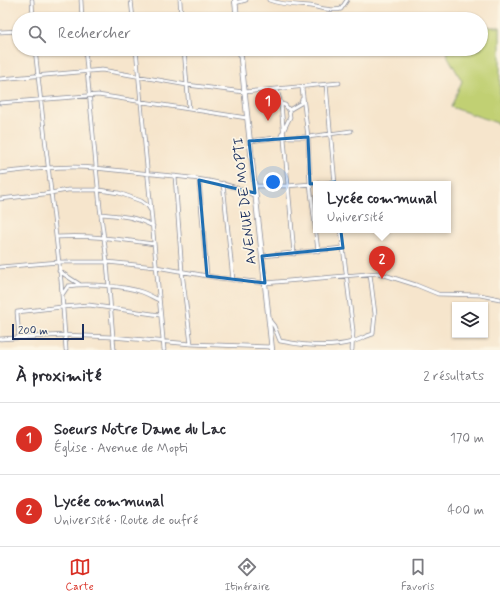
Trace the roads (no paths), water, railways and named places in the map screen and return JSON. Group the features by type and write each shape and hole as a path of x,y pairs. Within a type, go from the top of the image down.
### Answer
{"main road":[{"path":"235,1 236,12"},
{"name":"AVENUE DE MOPTI","path":"241,56 272,349"}],"street":[{"path":"32,0 33,12"},
{"path":"81,0 82,12"},
{"path":"131,0 132,12"},
{"path":"180,0 181,12"},
{"path":"235,1 246,0"},
{"path":"269,0 293,5 335,10 341,9 347,0"},
{"path":"0,32 12,31"},
{"path":"36,56 60,271 66,350"},
{"path":"86,56 107,262 114,350"},
{"path":"137,56 164,350"},
{"path":"185,56 189,109"},
{"path":"0,79 102,70 187,85 244,92 302,88 340,83"},
{"path":"326,84 335,181"},
{"path":"302,88 308,137 310,184 313,209"},
{"path":"277,90 281,104 284,130 287,186 294,254"},
{"path":"0,104 98,95 247,118"},
{"path":"289,110 301,103 303,97"},
{"path":"280,138 290,116 289,110 285,105 281,104"},
{"path":"249,141 308,137 351,131"},
{"path":"0,173 49,168 97,168 175,176 223,184 246,190 255,196"},
{"path":"175,176 182,272 191,344"},
{"path":"199,180 207,276"},
{"path":"223,184 233,280"},
{"path":"255,186 313,184"},
{"path":"0,199 68,190 99,190 119,193 141,201 148,206 152,212"},
{"path":"101,214 134,218 153,226"},
{"path":"141,220 152,220"},
{"path":"316,233 318,251"},
{"path":"340,233 353,331 352,350"},
{"path":"56,237 104,237 154,244"},
{"path":"262,256 342,248"},
{"path":"0,267 58,262 107,262 156,267 233,280 265,283 378,273 416,285 438,294 480,295 500,300"},
{"path":"60,271 79,284"},
{"path":"269,320 274,326 280,341 315,345 333,345 352,342 373,334 375,314 370,274"},
{"path":"62,295 68,286 79,284 127,288 142,292 159,300"},
{"path":"19,338 17,312 62,307 89,306 160,315"},
{"path":"0,340 64,335 112,337 272,349"}],"place":[{"name":"Soeurs Notre Dame du Lac","path":"268,121"},
{"name":"Lycée communal","path":"382,279"}]}
